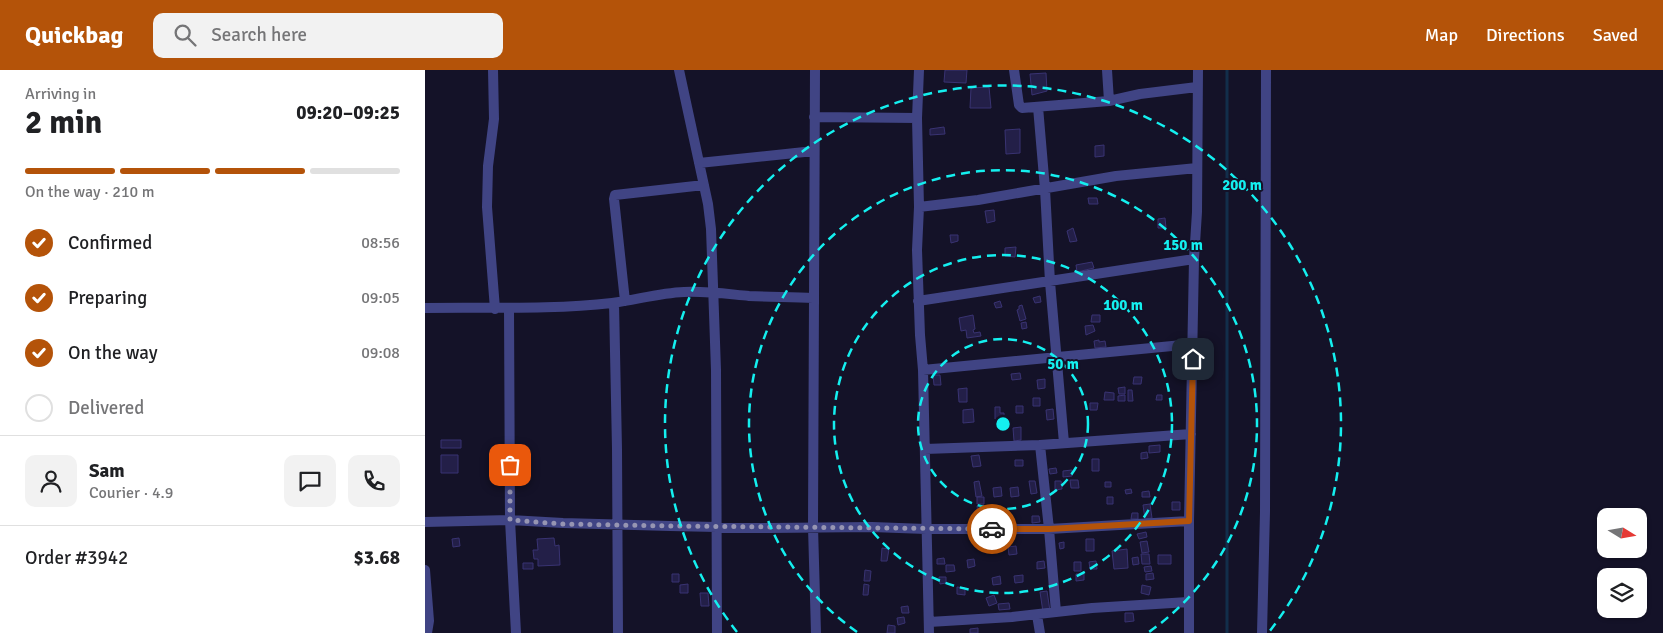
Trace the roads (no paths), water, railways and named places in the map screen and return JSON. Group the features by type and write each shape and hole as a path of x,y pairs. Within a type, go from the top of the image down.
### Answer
{"street":[{"path":"493,70 494,120 488,174 487,207 495,309"},
{"path":"679,70 711,229 716,370 717,633"},
{"path":"815,70 813,298 815,449 813,527 816,633"},
{"path":"919,70 917,118 919,206 917,250 923,370 929,628 1056,612 1140,604 1188,602"},
{"path":"1014,70 1020,107 1109,101 1140,94 1197,87"},
{"path":"1107,70 1109,101"},
{"path":"1189,633 1189,521 1194,259 1197,212 1198,70"},
{"path":"1262,633 1265,512 1267,70"},
{"path":"1038,107 1064,444"},
{"path":"814,117 917,118"},
{"path":"699,162 814,151"},
{"path":"919,206 970,201 1116,176 1197,168"},
{"path":"625,300 615,194 703,185"},
{"path":"919,301 1194,259"},
{"path":"425,308 509,309 614,303 652,295 683,292 813,298"},
{"path":"614,303 617,633"},
{"path":"509,309 510,520 516,633"},
{"path":"923,370 1193,344"},
{"path":"925,449 1064,444 1191,434"},
{"path":"1039,445 1056,612"},
{"path":"425,522 510,520 617,525 768,528 1049,529 1189,521"},
{"path":"425,570 429,622 427,633"},
{"path":"1037,615 1040,633"}],"waterway":[{"path":"1227,70 1227,633"}]}
